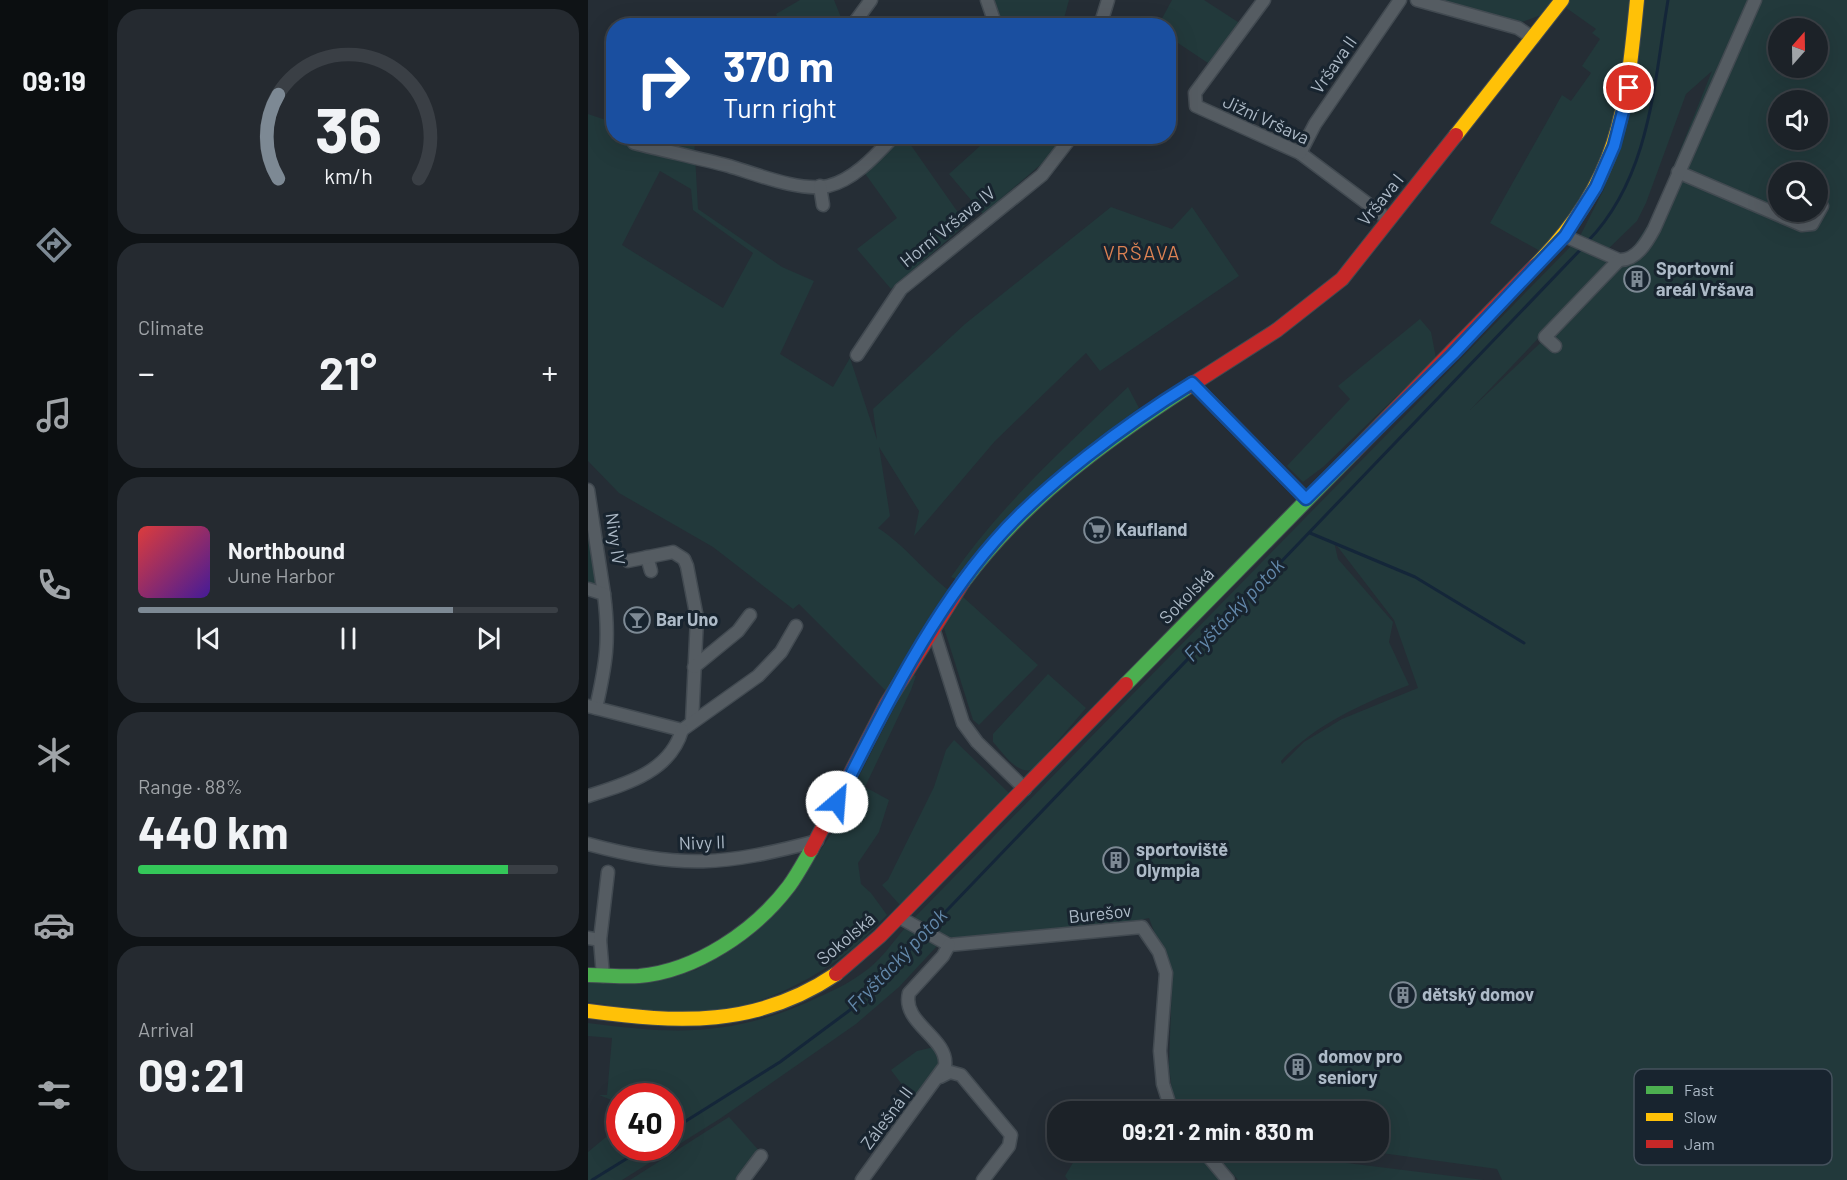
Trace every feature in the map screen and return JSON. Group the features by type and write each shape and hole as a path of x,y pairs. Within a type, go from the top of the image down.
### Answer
{"main road":[{"name":"Vršava I","path":"588,975 639,976 672,969 716,951 755,921 789,886 817,841 887,703 933,628 993,542 1036,500 1135,422 1277,330 1326,294 1342,279 1562,0"},
{"name":"Sokolská","path":"588,1011 684,1021 735,1015 765,1007 800,994 833,976 905,921 1025,789 1306,499 1453,354 1565,236 1596,187 1614,146 1629,88 1637,0"}],"street":[{"path":"858,18 872,0"},
{"path":"987,0 993,18"},
{"path":"1102,18 1108,0"},
{"name":"Jižní Vršava","path":"1264,0 1195,93 1195,102 1200,109 1300,153 1388,219"},
{"name":"Vršava II","path":"1300,153 1315,124 1400,0"},
{"path":"1417,0 1518,28 1533,38"},
{"path":"1555,346 1545,337 1619,260 1633,256 1647,242 1755,0"},
{"path":"638,144 784,182 820,186 828,185 854,172 873,159 887,144"},
{"name":"Horní Vršava IV","path":"857,355 901,288 1042,175 1066,144"},
{"path":"1678,172 1768,210"},
{"path":"820,186 823,205"},
{"path":"1795,222 1802,225 1813,222"},
{"path":"1565,236 1619,260"},
{"path":"1192,383 1306,499"},
{"name":"Nivy IV","path":"588,490 609,628 608,655 592,707"},
{"path":"588,796 631,783 650,771 673,752 687,726 697,618 687,566 684,559 673,552 628,561"},
{"path":"647,557 651,571"},
{"path":"588,589 604,594"},
{"path":"694,666 738,631 750,615"},
{"path":"592,707 687,726 733,696 758,676 781,652 796,626"},
{"path":"933,628 963,723 977,742 1025,789"},
{"name":"Nivy II","path":"588,844 644,858 714,862 751,858 817,841"},
{"path":"603,976 594,939 608,872"},
{"path":"905,921 944,944 943,956 909,993 908,1001 910,1010 943,1053 946,1063 940,1077"},
{"name":"Burešov","path":"944,944 1142,927 1159,952 1166,973 1160,1051 1163,1084 1168,1101"},
{"path":"940,1077 950,1072 961,1075 1011,1136 1009,1146 983,1180"},
{"name":"Zálešná II","path":"862,1180 940,1077"},
{"path":"743,1180 761,1156"},
{"path":"1212,1161 1228,1180"}],"green space":[{"path":"800,0 834,0 841,18 778,18 776,14"},
{"path":"994,0 1069,0 1064,18 1001,18"},
{"path":"1172,0 1204,0 1241,24 1211,65 1176,42 1176,18 1162,18"},
{"path":"1436,0 1556,0 1544,14 1522,22"},
{"path":"1570,0 1630,0 1623,64 1614,122 1599,162 1579,200 1540,251 1490,223 1562,95 1571,101 1591,73 1582,66 1600,39 1592,33 1596,29 1565,7"},
{"path":"1644,0 1847,0 1847,1180 1502,1180 1497,1169 1389,1154 1389,1101 1176,1101 1172,1092 1169,1066 1172,979 1149,918 1101,928 944,938 912,920 1571,246 1610,263 1470,410 1617,270 1654,215 1712,71 1686,94 1646,203 1637,221 1606,251 1580,236 1604,189","holes":["1334,542 1394,620 1418,688 1342,719 1304,742 1282,764 1281,761 1295,748 1325,725 1357,707 1409,685 1389,642 1393,622 1338,559"]},
{"path":"588,114 606,120 606,144 694,144 698,209 782,267 814,281 780,354 833,387 850,358 877,440 873,409 965,324 1111,207 1172,229 1192,207 1239,276 1100,371 1086,353 995,441 914,536 919,511 879,447 890,516 878,528 898,543 951,592 887,692 799,604 793,609 713,547 619,493 588,461","holes":["660,171 691,189 693,210 753,253 723,308 622,245"]},
{"path":"895,144 910,144 966,224 891,289 857,249 897,218 864,172"},
{"path":"982,144 1060,144 1052,155 983,214 949,174"},
{"path":"1420,319 1431,332 1436,358 1323,467 1303,482 1287,466 1350,399 1338,386"},
{"path":"1128,387 1139,408 1045,481 982,545 956,579 951,577 1012,501 1057,454"},
{"path":"588,520 598,587 588,584"},
{"path":"963,597 1038,665 979,725 973,720 944,628"},
{"path":"911,674 916,676 911,690 865,787 889,800 879,832 858,863 861,884 871,893 887,915 852,949 815,975 778,993 740,1007 687,1014 644,1011 588,1002 588,983 643,983 696,970 758,929 791,894 844,815 853,788"},
{"path":"1048,674 1086,708 1033,770 1021,769 993,742 993,734"},
{"path":"954,740 1009,793 900,905 882,885 888,880 934,787 946,750"},
{"path":"905,928 937,946 899,987 856,1024 684,1141 684,1083 608,1083 612,1038 588,1036 588,1023 647,1029 700,1030 752,1022 832,991 861,974 883,955"},
{"path":"934,1047 942,1059 916,1103 891,1070 917,1051"},
{"path":"729,1117 761,1153 740,1180 630,1180 660,1161 684,1161 684,1146"},
{"path":"606,1137 606,1161 652,1161 622,1180 588,1180 588,1152"},
{"path":"1074,1161 1205,1161 1221,1180 1068,1180 1065,1176"},
{"path":"1222,1161 1330,1161 1484,1180 1238,1180"}],"waterway":[{"name":"Fryštácký potok","path":"1588,241 1609,216 1625,188 1637,159 1653,96 1668,0"},
{"name":"Fryštácký potok","path":"928,930 1582,248"},
{"path":"1310,533 1415,577 1524,643"},
{"name":"Fryštácký potok","path":"684,1122 780,1062 850,1010 924,935"},
{"name":"Fryštácký potok","path":"592,1180 623,1161"}],"traffic: fast":[{"path":"963,582 1012,525 1066,474 1126,429 1188,387"},
{"path":"1126,684 1353,453"},
{"path":"588,975 639,976 660,973 682,966 723,946 742,933 775,903 792,882 811,850"}],"traffic: slow":[{"path":"1456,135 1562,0"},
{"path":"1536,265 1564,234 1585,204 1602,174 1614,143 1628,77 1637,0"},
{"path":"588,1011 685,1019 746,1013 806,992 836,974"}],"traffic: jam":[{"path":"1188,387 1277,330 1342,279 1456,135"},
{"path":"1353,453 1536,265"},
{"path":"811,850 887,703 963,582"},
{"path":"836,974 880,936 1126,684"}],"place":[{"name":"Sportovní areál Vršava","path":"1637,279"},
{"name":"Kaufland","path":"1097,530"},
{"name":"Bar Uno","path":"637,620"},
{"name":"sportoviště Olympia","path":"1116,860"},
{"name":"dětský domov","path":"1403,995"},
{"name":"domov pro seniory","path":"1298,1067"}],"district":[{"name":"VRŠAVA","path":"1142,253"}],"route":[{"path":"837,802 887,703 957,590 993,542 1048,489 1161,402 1192,383 1252,447 1306,499 1453,354 1565,236 1596,187 1614,146 1629,88"}]}
